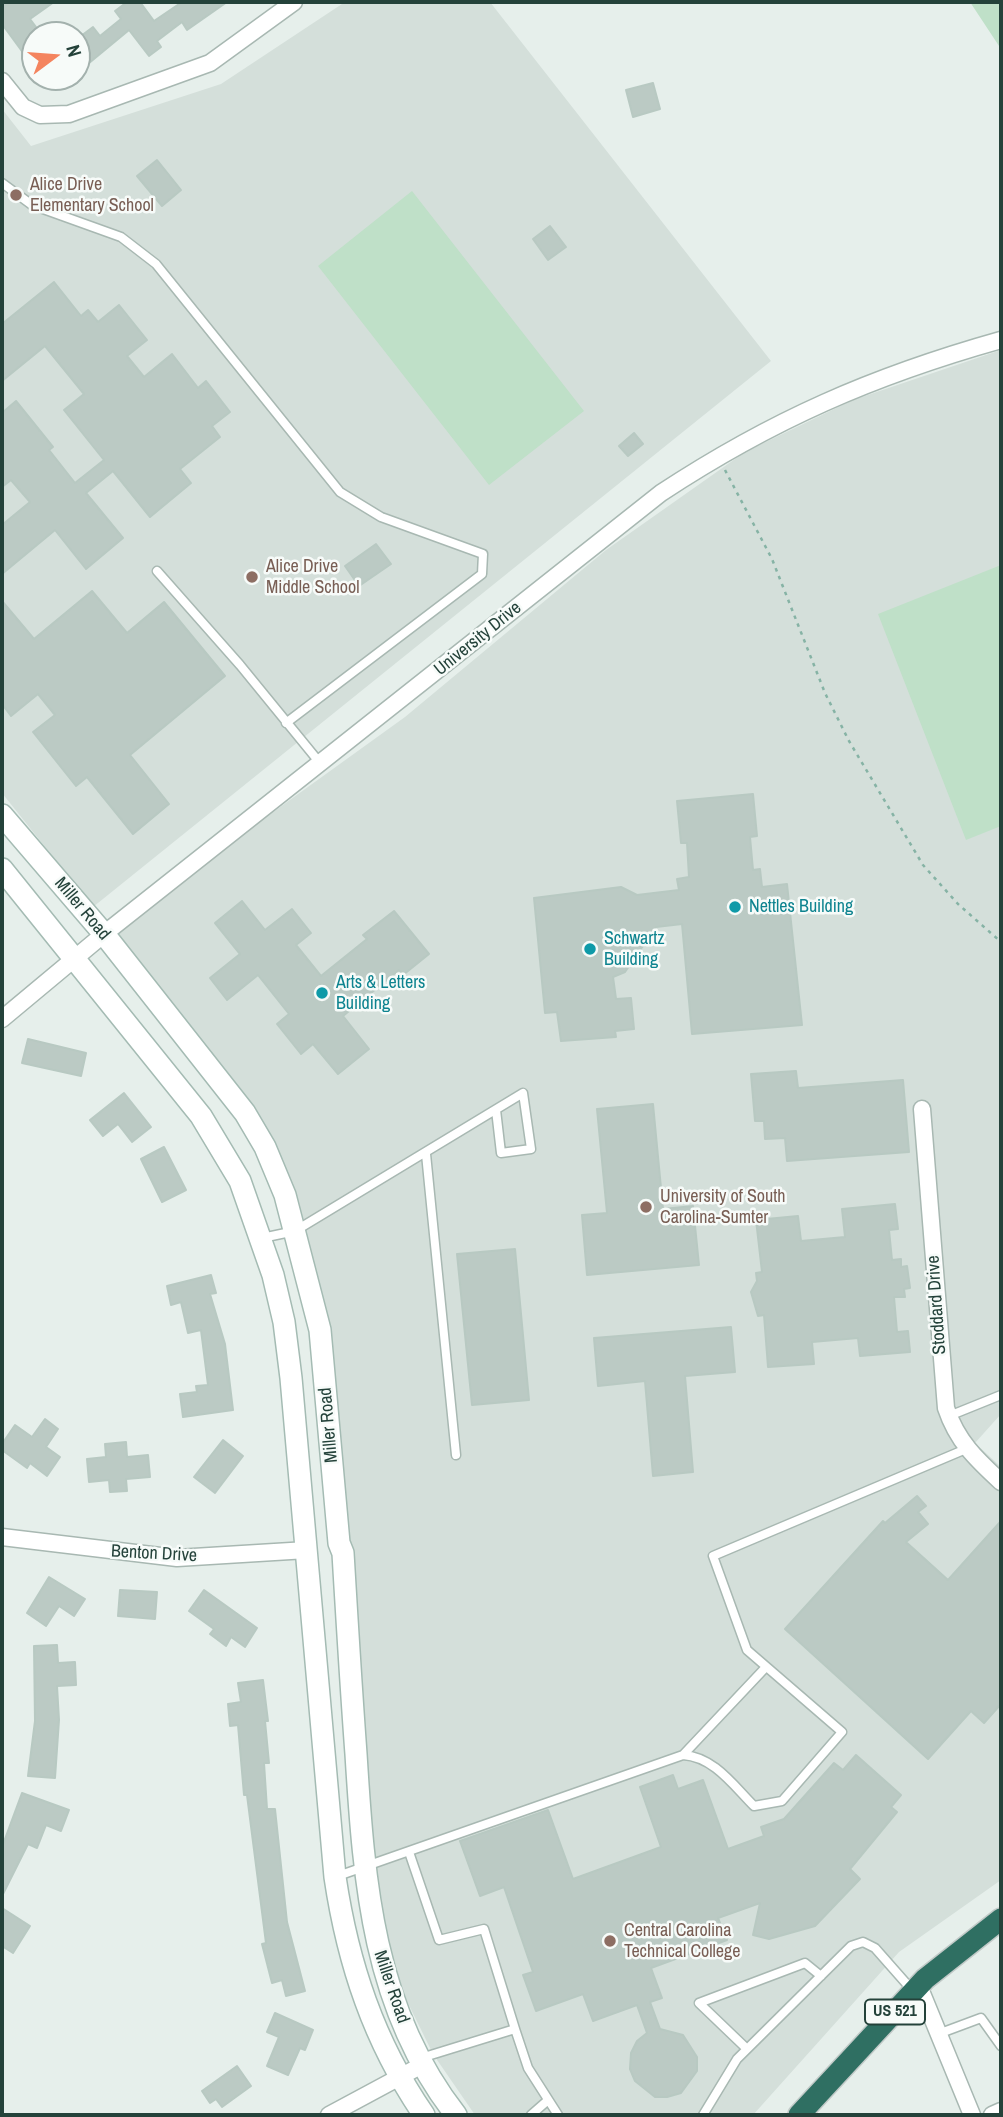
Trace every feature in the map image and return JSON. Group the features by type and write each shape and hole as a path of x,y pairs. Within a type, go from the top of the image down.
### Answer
{"highway":[{"name":"US 521","path":"799,2115 916,1989 1001,1919"}],"street":[{"path":"2,81 23,107 40,115 69,114 211,63 285,4"},
{"name":"University Drive","path":"2,1019 104,934 322,765 597,542 662,494 766,429 836,395 1001,341"},
{"name":"Miller Road","path":"2,815 104,934 245,1113 265,1147 285,1195 320,1330 343,1553 363,1869 371,1924 386,1978 422,2061 456,2115"},
{"name":"Miller Road","path":"2,869 201,1116 240,1181 262,1238 284,1322 335,1877 343,1926 359,1989 397,2076 424,2115"},
{"name":"Stoddard Drive","path":"922,1109 939,1345 949,1416 954,1431 966,1449 1001,1482"},
{"name":"Benton Drive","path":"2,1537 177,1558 307,1550"},
{"path":"916,1989 972,2115"},
{"path":"329,2115 422,2061"},
{"path":"992,2115 1001,2111"}],"lane":[{"path":"2,183 32,205 121,237 156,264 340,492 381,517 482,554 482,574 286,723"},
{"path":"157,571 240,665 322,765"},
{"path":"262,1238 295,1231 523,1093 531,1149 501,1153 496,1110"},
{"path":"426,1154 456,1455"},
{"path":"949,1416 1001,1395"},
{"path":"335,1877 683,1755 695,1756 716,1767 754,1806 782,1801 842,1732 747,1650 713,1556 966,1449"},
{"path":"683,1755 765,1667"},
{"path":"409,1852 439,1940 484,1929 528,2068 558,2115"},
{"path":"703,2115 720,2084 747,2049 851,1946 863,1942 875,1948 916,1989"},
{"path":"747,2049 699,2003 805,1963 821,1976"},
{"path":"938,2034 981,2018 1001,2046"},
{"path":"422,2061 515,2029"},
{"path":"531,2115 547,2101"}],"path":[{"path":"717,458 731,477 772,559 825,693 849,741 932,877 1001,942"}],"shaded area":[{"name":"Alice Drive Middle School","path":"345,2 490,2 771,361 93,907 2,793 2,109 31,146 221,84"},
{"name":"University of South Carolina-Sumter","path":"1001,350 1001,1414 975,1443 1001,1467 1001,1880 899,1952 753,2115 475,2115 433,2054 407,2001 386,1940 373,1865 325,1352 283,1180 104,934 405,717 606,550 745,452 853,400"}],"green space":[{"path":"970,2 1001,2 1001,49"},
{"path":"412,191 584,411 489,485 318,266"},
{"path":"1001,565 1001,826 966,840 878,614"}],"building":[{"path":"2,2 54,2 30,19 32,21 21,21 21,50 2,24"},
{"path":"127,2 140,2 154,21 182,2 227,2 187,30 182,22 157,41 161,47 149,56 129,30 91,61 91,28 93,27 100,36 121,19 115,11"},
{"path":"653,83 660,109 633,117 626,90"},
{"path":"157,160 181,190 162,206 137,176"},
{"path":"550,226 566,247 548,260 533,239"},
{"path":"54,282 81,316 88,310 98,322 119,305 147,340 127,356 144,377 172,354 198,388 206,381 230,412 212,426 220,437 180,469 191,483 150,517 113,471 86,493 123,538 86,569 55,530 2,574 2,525 30,502 11,480 2,487 2,413 16,401 53,447 49,450 75,483 104,460 64,410 84,394 45,346 2,381 2,324"},
{"path":"634,433 643,444 628,456 619,446"},
{"path":"376,544 391,564 359,586 345,566"},
{"path":"92,591 127,633 164,602 225,676 130,755 169,804 133,834 87,777 76,786 33,732 55,715 38,694 11,716 2,704 2,601 34,639"},
{"name":"Nettles Building","path":"753,794 757,836 750,837 753,870 760,869 762,887 787,884 802,1025 692,1034 682,924 656,927 625,972 613,977 616,999 631,998 634,1029 615,1031 616,1037 561,1041 557,1012 545,1013 534,898 621,887 637,895 679,890 677,879 689,877 687,843 681,843 677,801"},
{"name":"Arts & Letters Building","path":"242,901 265,930 292,909 311,933 296,945 321,976 367,939 363,935 394,911 429,954 403,975 399,970 343,1016 369,1049 338,1074 313,1044 301,1054 277,1024 289,1014 258,975 227,1000 210,978 240,954 215,923"},
{"path":"28,1039 86,1053 81,1076 22,1063"},
{"path":"796,1071 798,1088 903,1080 909,1152 787,1161 785,1138 765,1139 764,1121 755,1121 751,1074"},
{"path":"124,1093 151,1127 132,1142 118,1124 103,1136 90,1120"},
{"path":"653,1104 663,1209 693,1206 699,1265 587,1275 582,1215 607,1213 597,1109"},
{"path":"164,1147 186,1190 162,1202 141,1159"},
{"path":"895,1204 898,1229 889,1230 892,1260 901,1259 901,1267 907,1266 910,1288 904,1289 905,1297 894,1297 897,1332 908,1331 910,1352 860,1356 858,1338 812,1342 814,1364 768,1367 764,1315 758,1316 751,1292 757,1281 756,1273 762,1272 756,1220 798,1216 801,1241 845,1237 842,1209"},
{"path":"515,1249 529,1400 472,1405 457,1254"},
{"path":"211,1275 216,1293 210,1294 225,1344 233,1410 183,1417 180,1394 197,1392 196,1386 208,1385 201,1330 188,1333 181,1302 171,1305 167,1286"},
{"path":"731,1327 735,1372 685,1376 693,1472 653,1476 645,1381 598,1386 594,1338"},
{"path":"45,1419 58,1429 46,1447 60,1457 47,1476 30,1463 27,1468 2,1450 2,1444 15,1425 32,1437"},
{"path":"223,1440 243,1456 215,1493 194,1477"},
{"path":"126,1442 127,1457 148,1455 150,1477 126,1479 127,1491 110,1492 109,1480 89,1482 87,1459 106,1457 105,1444"},
{"path":"917,1496 926,1506 918,1512 928,1524 906,1542 948,1580 1001,1521 1001,1704 984,1723 971,1711 928,1759 785,1629 883,1521 885,1523"},
{"path":"49,1577 85,1599 74,1616 59,1606 46,1626 27,1613"},
{"path":"120,1590 157,1592 155,1619 118,1616"},
{"path":"204,1590 257,1628 245,1647 231,1637 226,1646 210,1634 214,1629 189,1611"},
{"path":"57,1645 58,1663 75,1662 76,1685 57,1686 59,1720 55,1778 28,1776 35,1721 34,1646"},
{"path":"263,1680 268,1721 265,1721 269,1763 264,1763 267,1809 275,1809 287,1922 305,1991 286,1996 282,1980 272,1983 262,1944 266,1943 247,1795 244,1795 238,1725 230,1726 228,1704 241,1702 238,1683"},
{"path":"856,1755 901,1795 891,1807 897,1812 850,1869 860,1879 815,1926 769,1939 753,1935 760,1903 718,1918 727,1940 651,1968 662,1998 650,2002 660,2029 683,2035 697,2057 697,2071 681,2093 655,2097 635,2081 630,2069 631,2053 637,2041 647,2033 637,2005 593,2021 583,1994 536,2011 523,1975 533,1972 504,1887 480,1896 460,1841 548,1810 573,1879 661,1847 640,1787 673,1775 678,1789 703,1780 728,1849 764,1836 761,1827 784,1819 834,1763 843,1770"},
{"path":"22,1793 69,1810 61,1831 46,1825 37,1848 28,1844 2,1896 2,1847"},
{"path":"2,1908 30,1926 13,1953 2,1946"},
{"path":"275,2013 313,2030 305,2050 300,2048 288,2075 267,2066 279,2037 267,2032"},
{"path":"237,2066 251,2086 222,2107 216,2099 210,2103 202,2091"}],"place":[{"name":"Alice Drive Elementary School","path":"16,195"},
{"name":"Alice Drive Middle School","path":"252,577"},
{"name":"Nettles Building","path":"735,907"},
{"name":"Schwartz Building","path":"590,949"},
{"name":"Arts & Letters Building","path":"322,993"},
{"name":"University of South Carolina-Sumter","path":"646,1207"},
{"name":"Central Carolina Technical College","path":"610,1941"}]}
